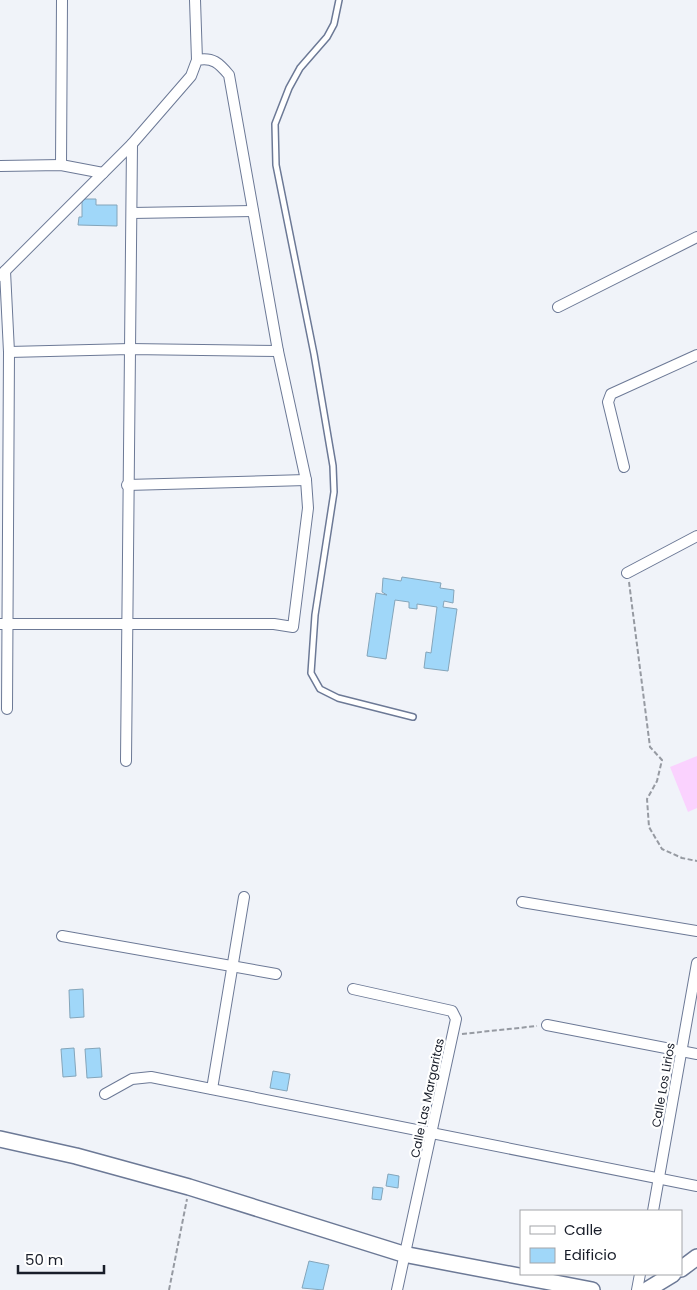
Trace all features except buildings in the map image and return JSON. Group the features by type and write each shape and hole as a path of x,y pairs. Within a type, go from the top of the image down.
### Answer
{"street":[{"path":"61,165 62,0"},
{"path":"7,709 4,624 9,352 2,274 132,144 191,76 197,60 195,0"},
{"path":"4,624 274,624 293,627 308,508 306,480 278,352 229,75 218,61 206,58 197,60"},
{"path":"126,761 127,485 132,144"},
{"path":"0,166 61,165 103,173"},
{"path":"132,213 253,211"},
{"path":"558,307 697,237"},
{"path":"9,352 130,349 278,352"},
{"path":"624,467 608,402 612,394 697,354"},
{"path":"127,485 306,480"},
{"path":"627,572 697,536"},
{"path":"212,1089 244,897"},
{"path":"522,902 697,931"},
{"path":"62,936 276,974"},
{"name":"Calle Los Lirios","path":"653,1210 697,963"},
{"name":"Calle Las Margaritas","path":"353,989 452,1011 456,1019 397,1290"},
{"path":"547,1025 697,1054"},
{"path":"105,1094 132,1079 151,1077 697,1186"},
{"path":"0,1139 189,1187 404,1254 592,1290"},
{"path":"636,1290 640,1275"},
{"path":"647,1290 671,1275"}],"lane":[{"path":"339,0 334,24 327,37 300,68 289,88 275,124 274,133 276,165 314,354 333,466 334,492 314,615 311,673 320,689 338,698 412,717"}],"path":[{"path":"627,572 650,747 662,760 657,781 647,799 649,827 662,849 682,858 697,861"},
{"path":"453,1035 547,1025"},
{"path":"169,1290 189,1187"}],"shaded area":[{"path":"697,756 697,808 688,812 670,767"}]}
